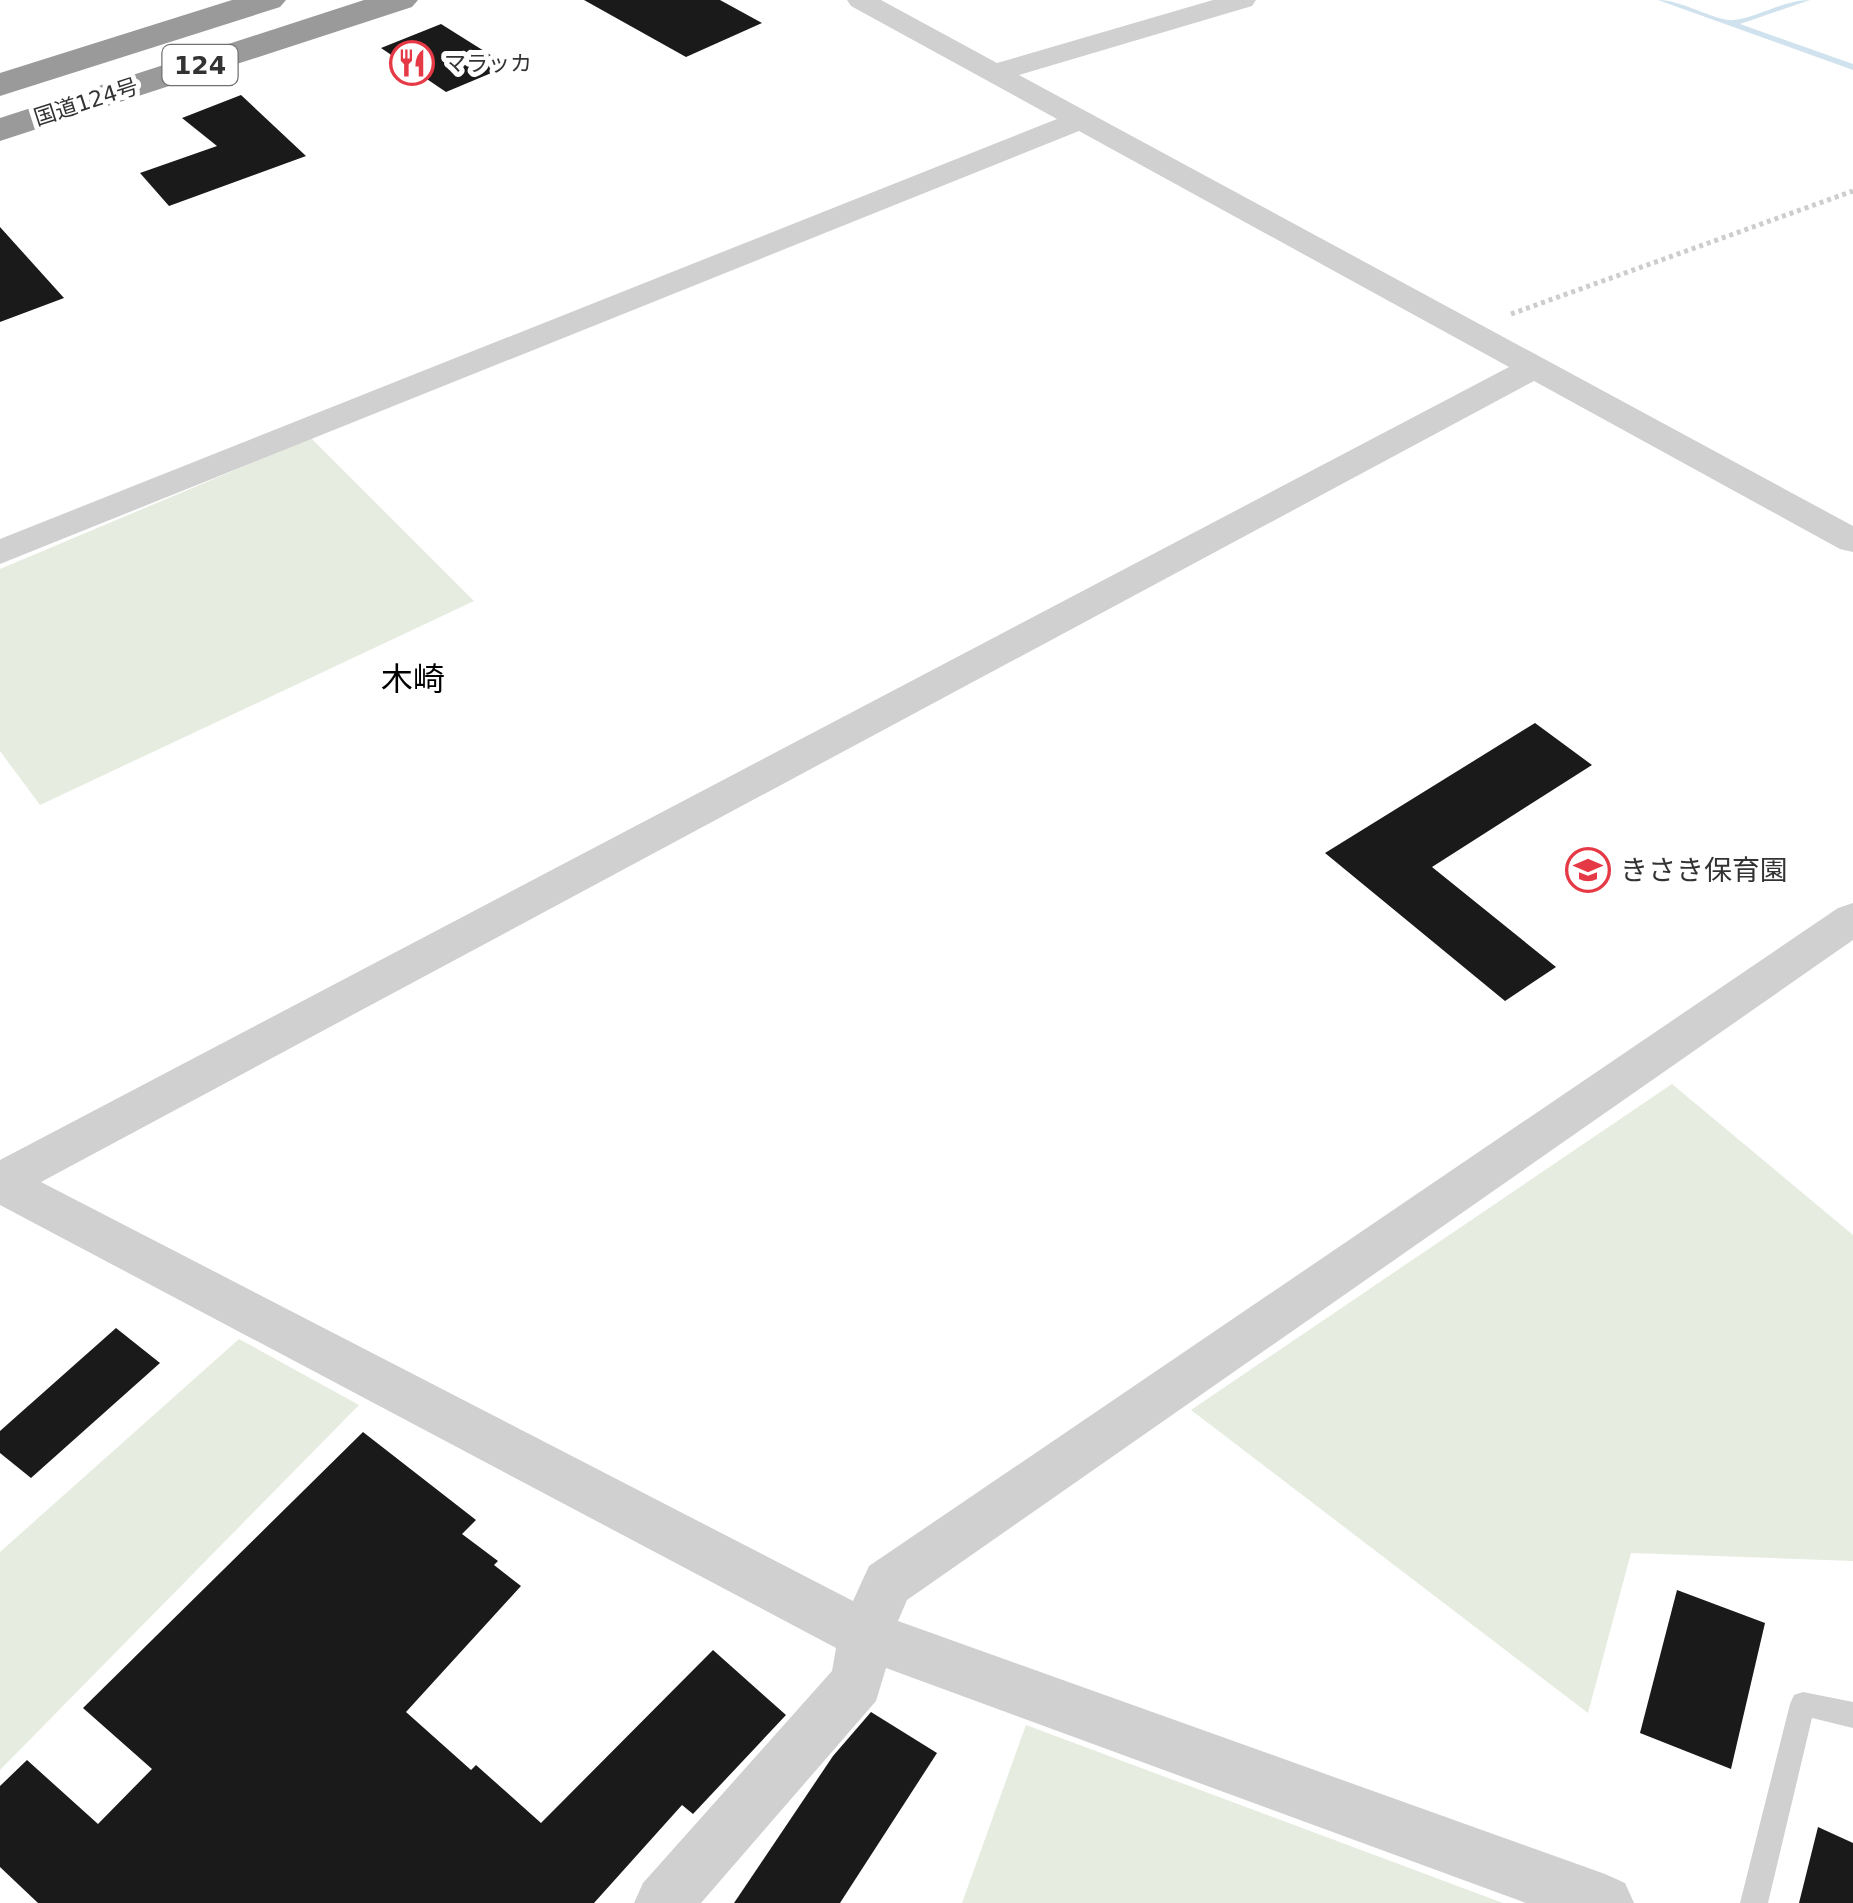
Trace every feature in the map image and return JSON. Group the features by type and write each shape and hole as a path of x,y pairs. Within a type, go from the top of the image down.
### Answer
{"highway":[{"name":"国道124号","path":"0,85 268,0"},
{"name":"国道124号","path":"0,130 400,0"}],"street":[{"path":"861,0 1853,541"},
{"path":"997,72 1242,0"},
{"path":"0,552 1080,120"},
{"path":"0,1183 1536,366"},
{"path":"663,1903 857,1683 865,1634 888,1583 1853,919"},
{"path":"0,1183 865,1634 1605,1903"}],"lane":[{"path":"1754,1903 1803,1704 1853,1715"}],"path":[{"path":"1471,330 1853,190"}],"shaded area":[{"path":"311,438 474,601 40,805 0,751 0,569"},
{"path":"1672,1084 1853,1235 1853,1561 1631,1553 1588,1713 1191,1410"},
{"path":"239,1339 359,1405 0,1770 0,1552"},
{"path":"1026,1725 1503,1903 962,1903"}],"building":[{"path":"584,0 720,0 762,23 686,57"},
{"path":"441,24 508,66 446,92 381,48"},
{"path":"241,95 306,156 169,206 140,173 217,146 182,118"},
{"path":"0,227 64,298 0,322"},
{"path":"1535,723 1592,765 1432,867 1556,967 1505,1001 1325,853"},
{"path":"116,1328 160,1363 31,1478 0,1453 0,1431"},
{"path":"363,1432 476,1520 462,1534 498,1561 494,1565 521,1586 406,1712 471,1770 476,1765 541,1823 713,1650 786,1715 693,1814 682,1805 594,1903 38,1903 0,1867 0,1786 27,1760 98,1824 152,1769 83,1708"},
{"path":"1677,1590 1765,1623 1731,1769 1640,1733"},
{"path":"871,1712 937,1753 840,1903 734,1903 833,1756"},
{"path":"1818,1827 1853,1843 1853,1903 1799,1903"}],"waterway":[{"path":"1663,0 1731,24"},
{"path":"1731,24 1805,0"},
{"path":"1731,24 1853,67"}],"place":[{"name":"マラッカ","path":"412,63"},
{"name":"きさき保育園","path":"1588,870"}],"district":[{"name":"木崎","path":"413,679"}]}
